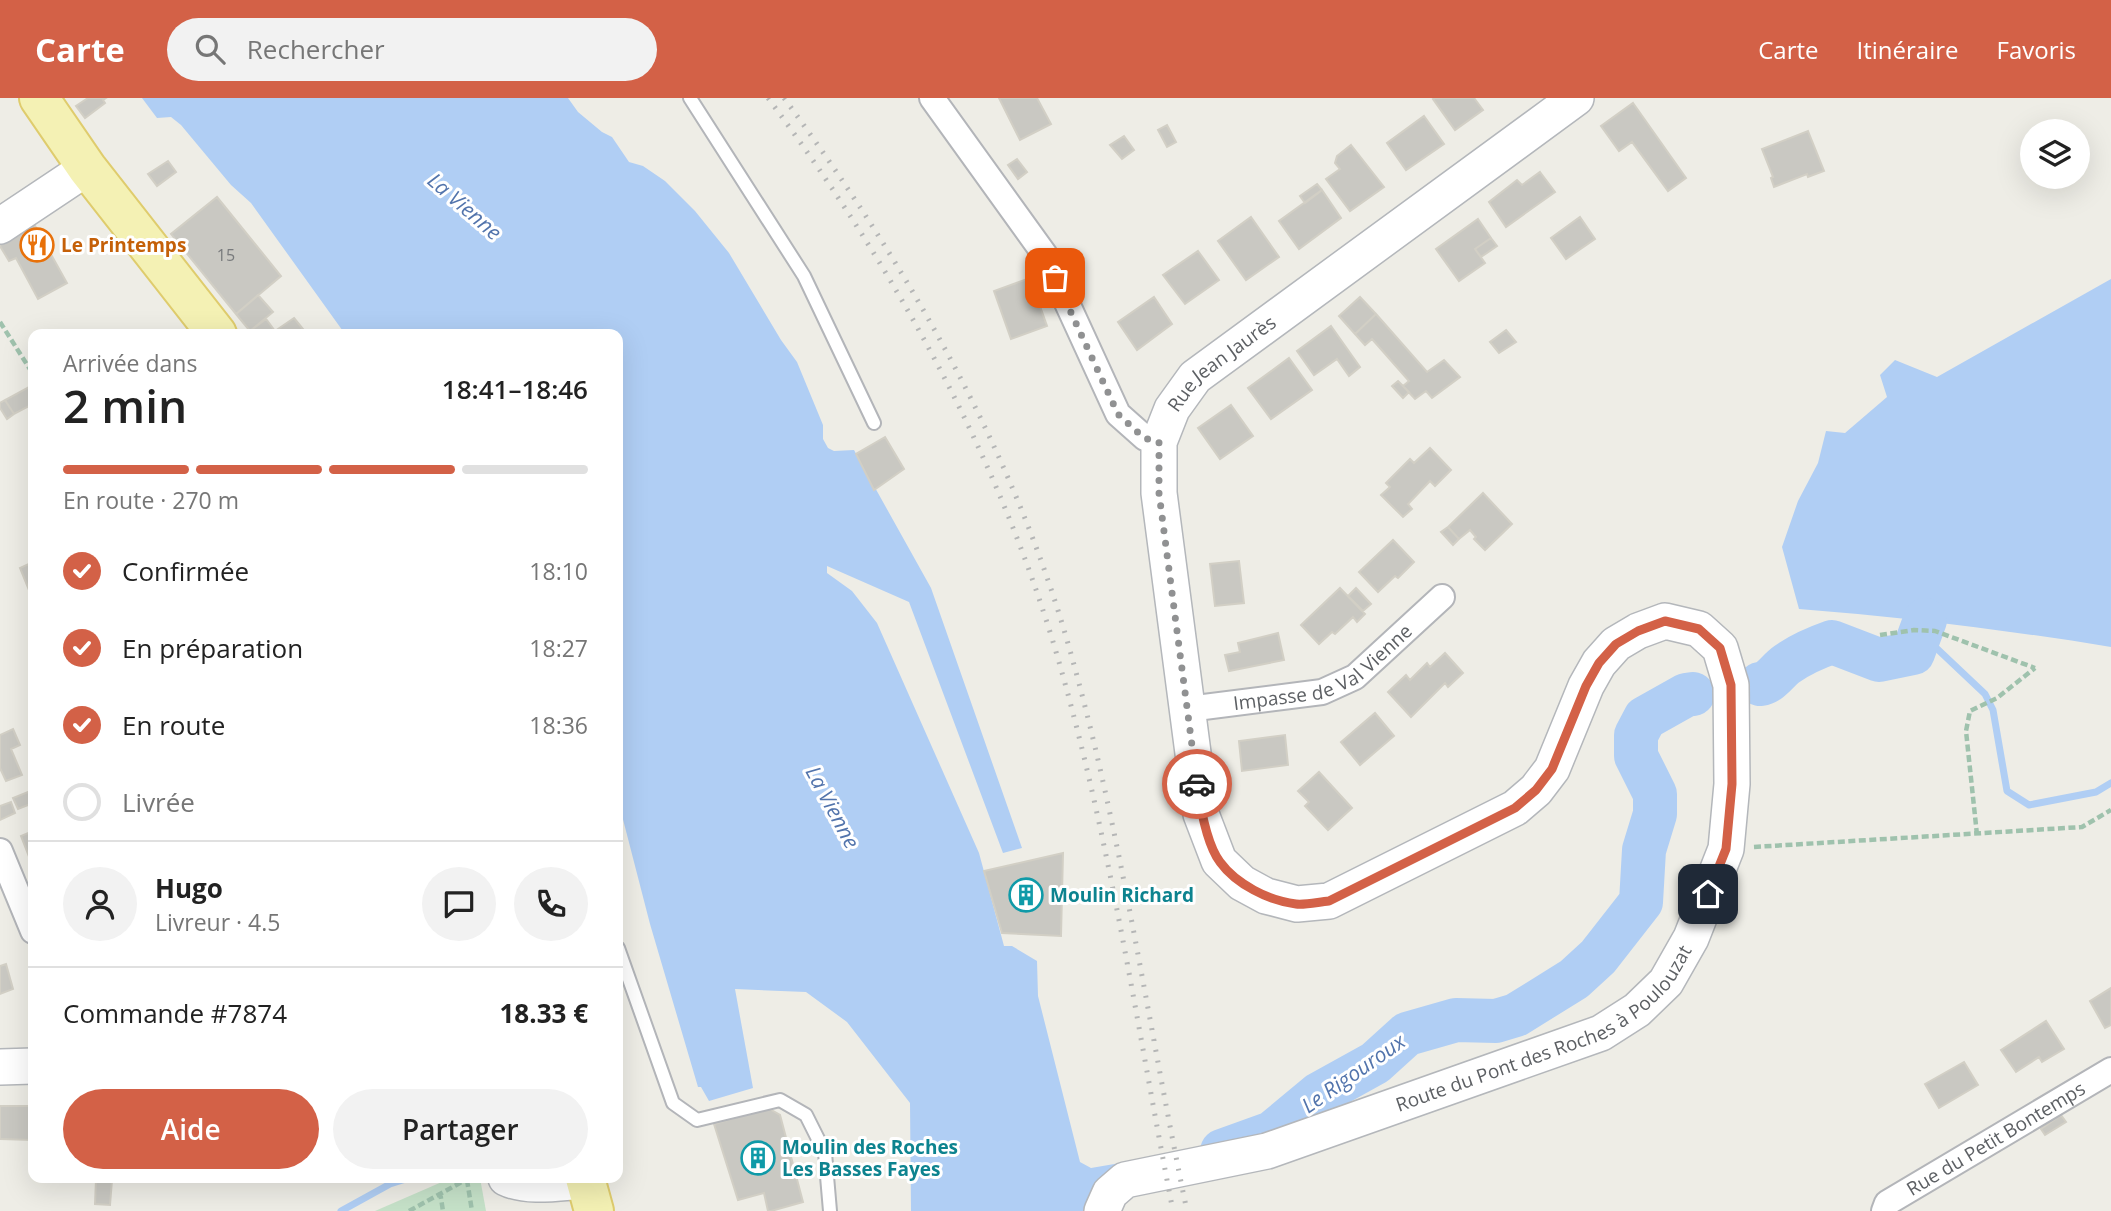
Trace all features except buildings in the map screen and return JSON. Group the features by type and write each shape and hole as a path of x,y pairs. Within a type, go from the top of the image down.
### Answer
{"main road":[{"path":"39,98 87,168 214,329"}],"street":[{"path":"932,98 1045,255 1118,414 1144,438 1159,442"},
{"name":"Rue Jean Jaurès","path":"1219,862 1201,814 1159,493 1159,442 1172,409 1195,377 1576,98"},
{"path":"0,226 87,168"},
{"name":"Impasse de Val Vienne","path":"1188,709 1322,692 1355,677 1442,597"},
{"name":"Route du Pont des Roches à Poulouzat","path":"1102,1211 1110,1193 1125,1180 1267,1151 1601,1033 1637,1010 1666,982 1691,938 1726,849 1732,784 1731,685 1720,648 1699,629 1665,621 1638,631 1616,644 1599,663 1586,686 1552,769 1536,790 1515,808 1329,901 1297,904 1266,896 1241,883 1219,862"},
{"path":"0,851 28,919"},
{"path":"0,1067 28,1066"},
{"name":"Rue du Petit Bontemps","path":"1884,1211 1887,1203 2111,1070"},
{"path":"533,1183 588,1190"}],"lane":[{"path":"690,98 804,276 874,423"},
{"path":"623,962 673,1103 697,1120 780,1100 806,1115 824,1153 830,1211"}],"path":[{"path":"0,322 28,366"},
{"path":"1880,635 1914,630 1935,631 2035,668 1997,698 1970,710 1966,731 1977,835"},
{"path":"1726,849 2082,827 2111,810"},
{"path":"409,1211 459,1183"},
{"path":"468,1183 472,1211"},
{"path":"440,1192 443,1211"}],"green space":[{"path":"439,1183 481,1183 486,1211 375,1211"}],"water":[{"name":"La Vienne","path":"142,98 568,98 578,112 612,137 629,162 643,166 665,181 695,211 729,253 797,362 823,425 823,439 828,448 834,451 854,450 931,588 1022,848 1003,853 909,602 827,566 827,573 852,591 877,623 979,853 1004,946 1012,946 1037,961 1038,996 1080,1162 1091,1168 1126,1162 1128,1173 1095,1182 1091,1211 911,1211 910,1103 847,1022 806,992 735,989 753,1088 709,1101 701,1087 698,1087 650,924 623,819 623,329 341,329 251,203 231,185 181,125 171,117 157,118"},
{"path":"2111,279 2111,647 1955,625 1799,609 1782,547 1798,501 1818,463 1826,431 1845,433 1887,397 1880,375 1895,360 1937,377"}],"waterway":[{"name":"Le Rigouroux","path":"1925,620 1931,643 1985,694 1993,710 2007,791 2029,805 2096,792 2111,783"},
{"name":"Le Rigouroux","path":"1760,684 1768,681 1798,657 1832,642 1879,660 1913,653 1925,620"},
{"name":"Le Rigouroux","path":"1222,1151 1272,1133 1319,1094 1375,1063 1407,1034 1456,1020 1496,1021 1516,1015 1574,979 1598,957 1641,902 1644,850 1655,814 1655,794 1636,756 1636,735 1645,718 1686,695 1693,694"},
{"path":"341,1211 393,1183"}],"railway":[{"path":"768,98 856,225 935,359 970,428 1030,571 1054,645 1091,785 1173,1211"},
{"path":"784,98 871,224 949,357 1016,496 1043,567 1067,640 1103,781 1187,1211"}],"way so far":[{"path":"1055,278 1118,414 1144,438 1159,442 1159,493 1197,784"}],"place":[{"name":"Le Printemps","path":"37,245"},
{"name":"Moulin Richard","path":"1026,895"},
{"name":"Moulin des Roches Les Basses Fayes","path":"758,1158"}],"route":[{"path":"1197,784 1201,814 1219,862 1241,883 1266,896 1297,904 1329,901 1515,808 1536,790 1552,769 1586,686 1599,663 1616,644 1638,631 1665,621 1699,629 1720,648 1731,685 1732,784 1726,849 1708,894"}]}
